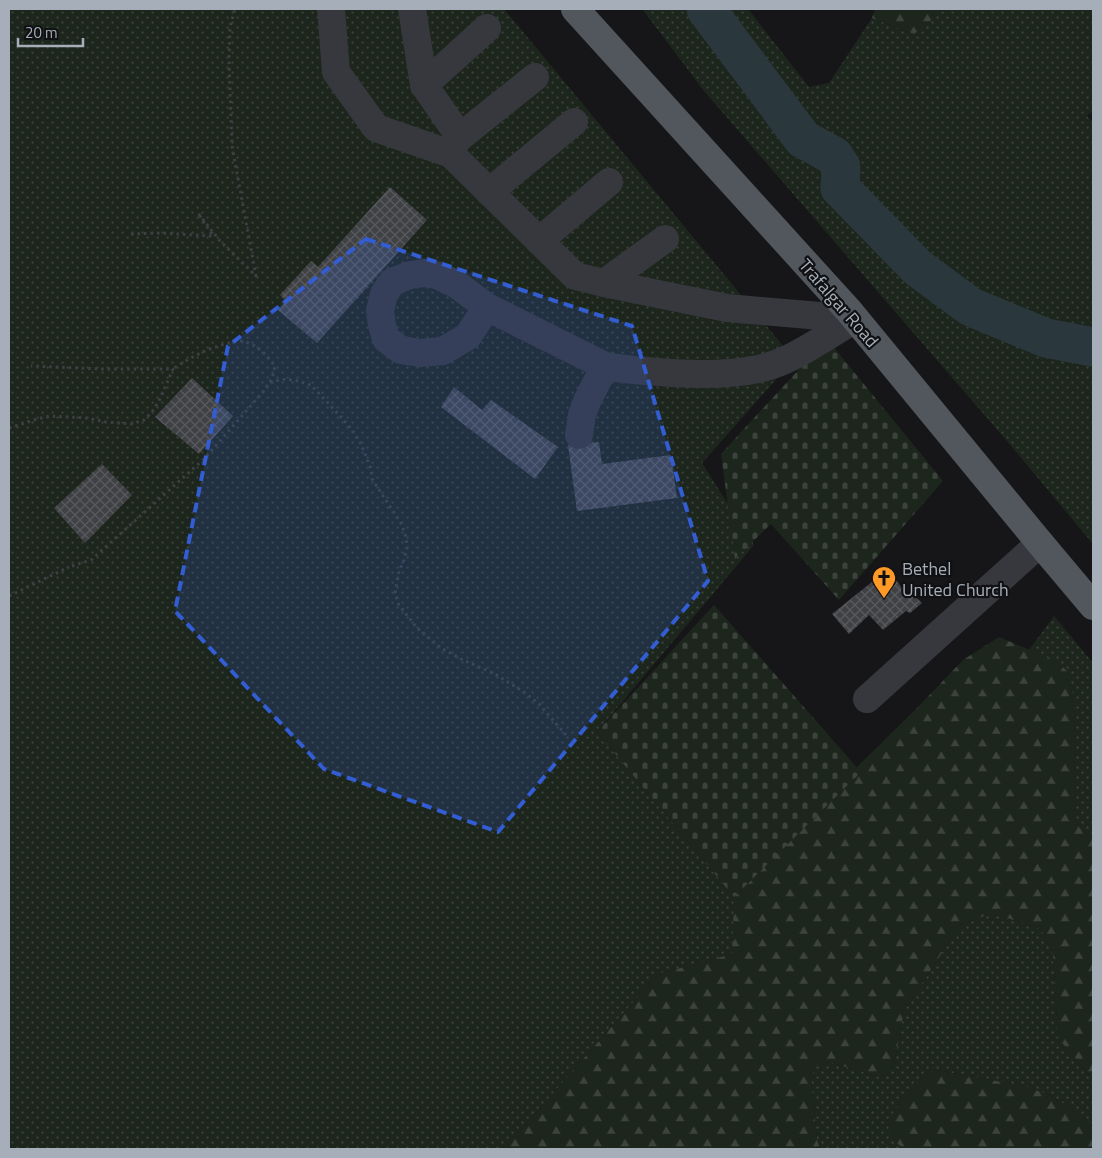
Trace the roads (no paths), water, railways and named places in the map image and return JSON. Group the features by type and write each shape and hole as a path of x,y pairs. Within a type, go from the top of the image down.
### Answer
{"main road":[{"name":"Trafalgar Road","path":"575,9 855,319 1093,606"}],"lane":[{"path":"331,9 336,72 376,128 453,145"},
{"path":"412,9 424,85 453,145"},
{"path":"424,85 487,28"},
{"path":"536,77 453,145 451,154 575,276 604,284 726,308 855,319"},
{"path":"490,192 574,122"},
{"path":"539,241 610,182"},
{"path":"604,284 665,238"},
{"path":"487,307 605,366 673,374 715,374 765,367 782,362 855,319"},
{"path":"579,435 582,415 587,401 605,366"},
{"path":"867,699 1040,543"}],"waterway":[{"path":"706,9 803,139 834,156 841,167 840,188 918,268 971,307 1046,338 1093,347"}],"place":[{"name":"Bethel United Church","path":"884,599"}]}
